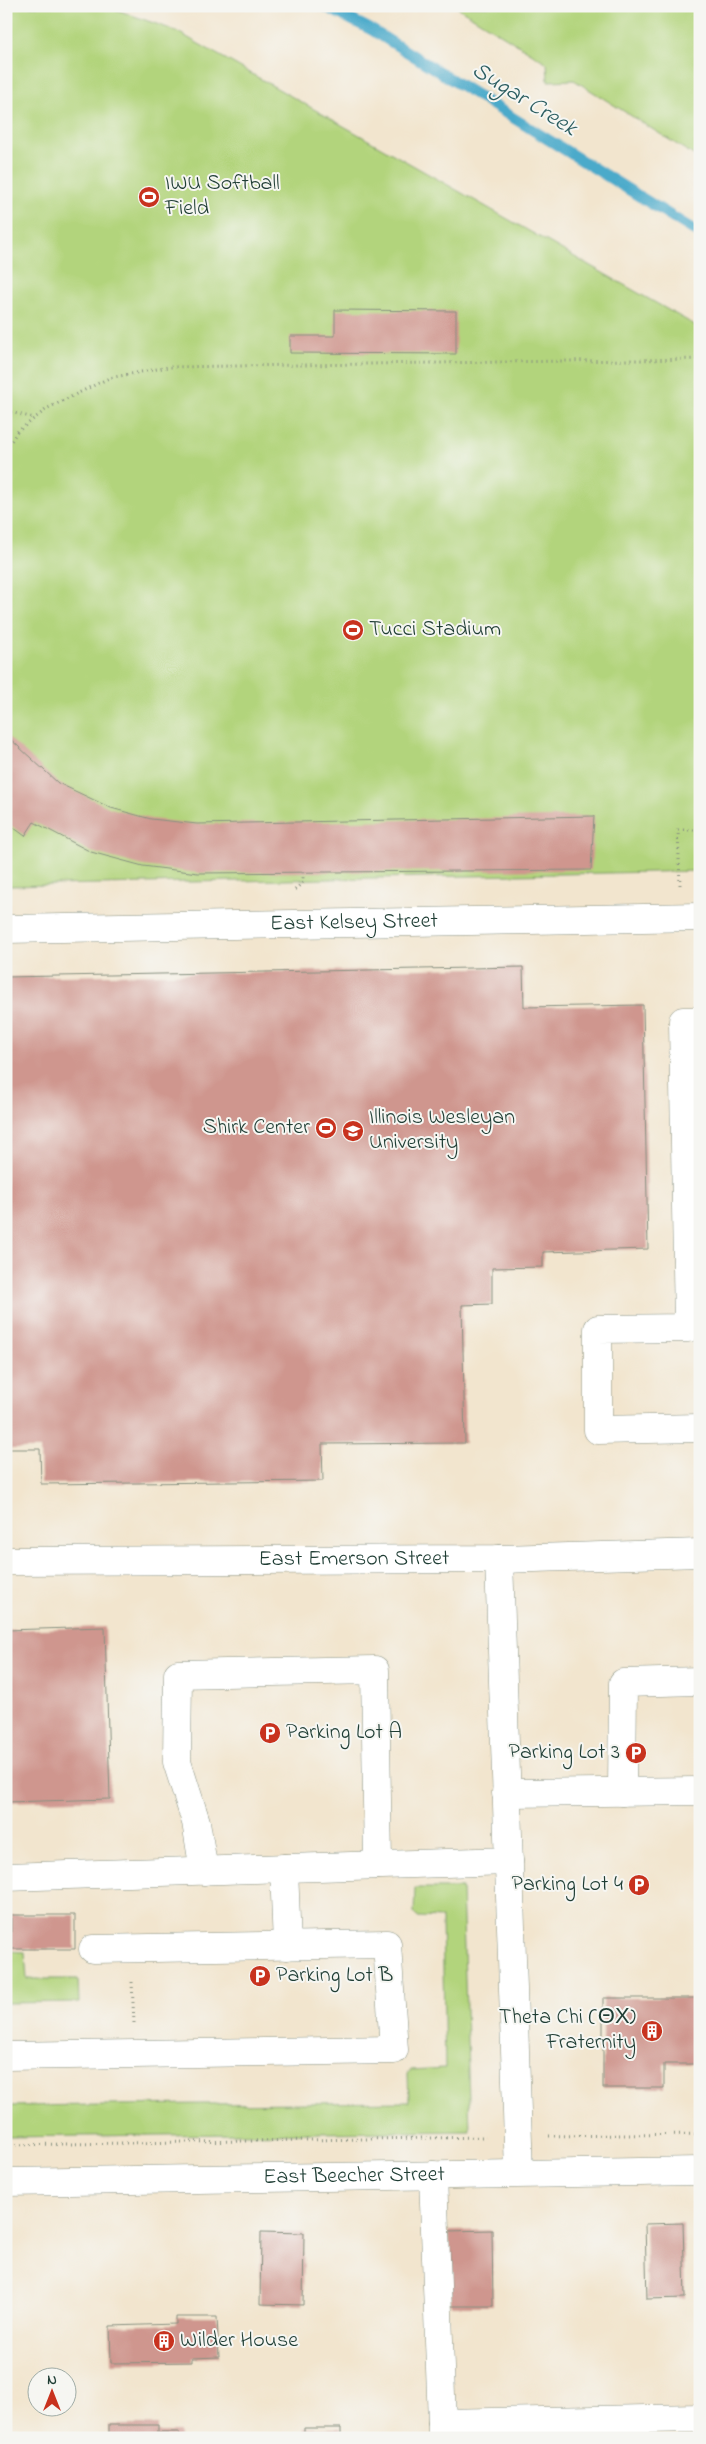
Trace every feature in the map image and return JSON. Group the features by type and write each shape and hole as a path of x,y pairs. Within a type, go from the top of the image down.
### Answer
{"street":[{"name":"East Kelsey Street","path":"6,929 690,918"},
{"path":"700,1021 683,1021 688,1328 598,1330 598,1430 700,1428"},
{"name":"East Emerson Street","path":"6,1561 498,1559 700,1553"},
{"path":"498,1559 519,2173"},
{"path":"204,1871 196,1822 177,1762 178,1674 376,1670 378,1865"},
{"path":"622,1792 624,1683 700,1681"},
{"path":"506,1793 700,1790"},
{"path":"6,1878 509,1861"},
{"path":"284,1868 287,1946"},
{"path":"6,2056 394,2050 387,1944 93,1949"},
{"name":"East Beecher Street","path":"6,2182 700,2171"},
{"path":"433,2175 442,2430 700,2418"}],"path":[{"path":"6,449 17,432 48,408 109,378 168,367 700,359"},
{"path":"6,411 34,418"},
{"path":"690,918 678,830 700,830"},
{"path":"132,1986 133,2015"},
{"path":"6,2144 700,2134"}],"green space":[{"name":"Tucci Stadium","path":"6,6 106,6 176,31 700,328 700,871 6,886"},
{"path":"455,6 700,6 700,159 574,80 548,81 547,63"},
{"path":"415,1888 462,1888 470,2131 6,2137 6,2106 409,2102 408,2074 411,2070 445,2068 442,1918 417,1917 414,1914"},
{"path":"6,1948 8,1951 25,1952 27,1979 78,1979 79,2002 6,2003"}],"building":[{"path":"335,310 456,311 456,354 290,353 290,336 335,336"},
{"path":"6,735 58,783 111,808 151,819 197,824 594,816 591,870 198,873 143,866 91,852 34,822 25,836 6,822"},
{"name":"Shirk Center","path":"523,967 524,1007 643,1005 648,1249 543,1252 543,1267 492,1268 492,1304 462,1305 465,1443 322,1444 323,1481 41,1484 40,1449 6,1449 6,977"},
{"path":"105,1627 110,1799 6,1802 6,1630"},
{"path":"11,1915 75,1915 75,1949 11,1949"},
{"name":"Theta Chi (ΘΧ) Fraternity","path":"603,1998 700,1998 700,2064 664,2064 664,2088 603,2088"},
{"path":"683,2223 685,2298 647,2299 645,2224"},
{"path":"492,2230 493,2306 451,2306 449,2231"},
{"path":"261,2232 304,2233 303,2305 260,2304"},
{"name":"Wilder House","path":"176,2317 217,2317 219,2357 192,2358 192,2362 111,2363 110,2326 176,2324"},
{"path":"109,2425 158,2425 158,2432 179,2432 179,2438 109,2438"},
{"path":"304,2428 341,2428 341,2438 304,2438"}],"waterway":[{"name":"Sugar Creek","path":"324,6 372,30 700,234"}],"place":[{"name":"IWU Softball Field","path":"149,197"},
{"name":"Tucci Stadium","path":"353,630"},
{"name":"Shirk Center","path":"326,1128"},
{"name":"Illinois Wesleyan University","path":"353,1131"},
{"name":"Parking Lot A","path":"270,1733"},
{"name":"Parking Lot 3","path":"636,1753"},
{"name":"Parking Lot 4","path":"639,1885"},
{"name":"Parking Lot B","path":"260,1976"},
{"name":"Theta Chi (ΘΧ) Fraternity","path":"652,2031"},
{"name":"Wilder House","path":"164,2341"}]}
